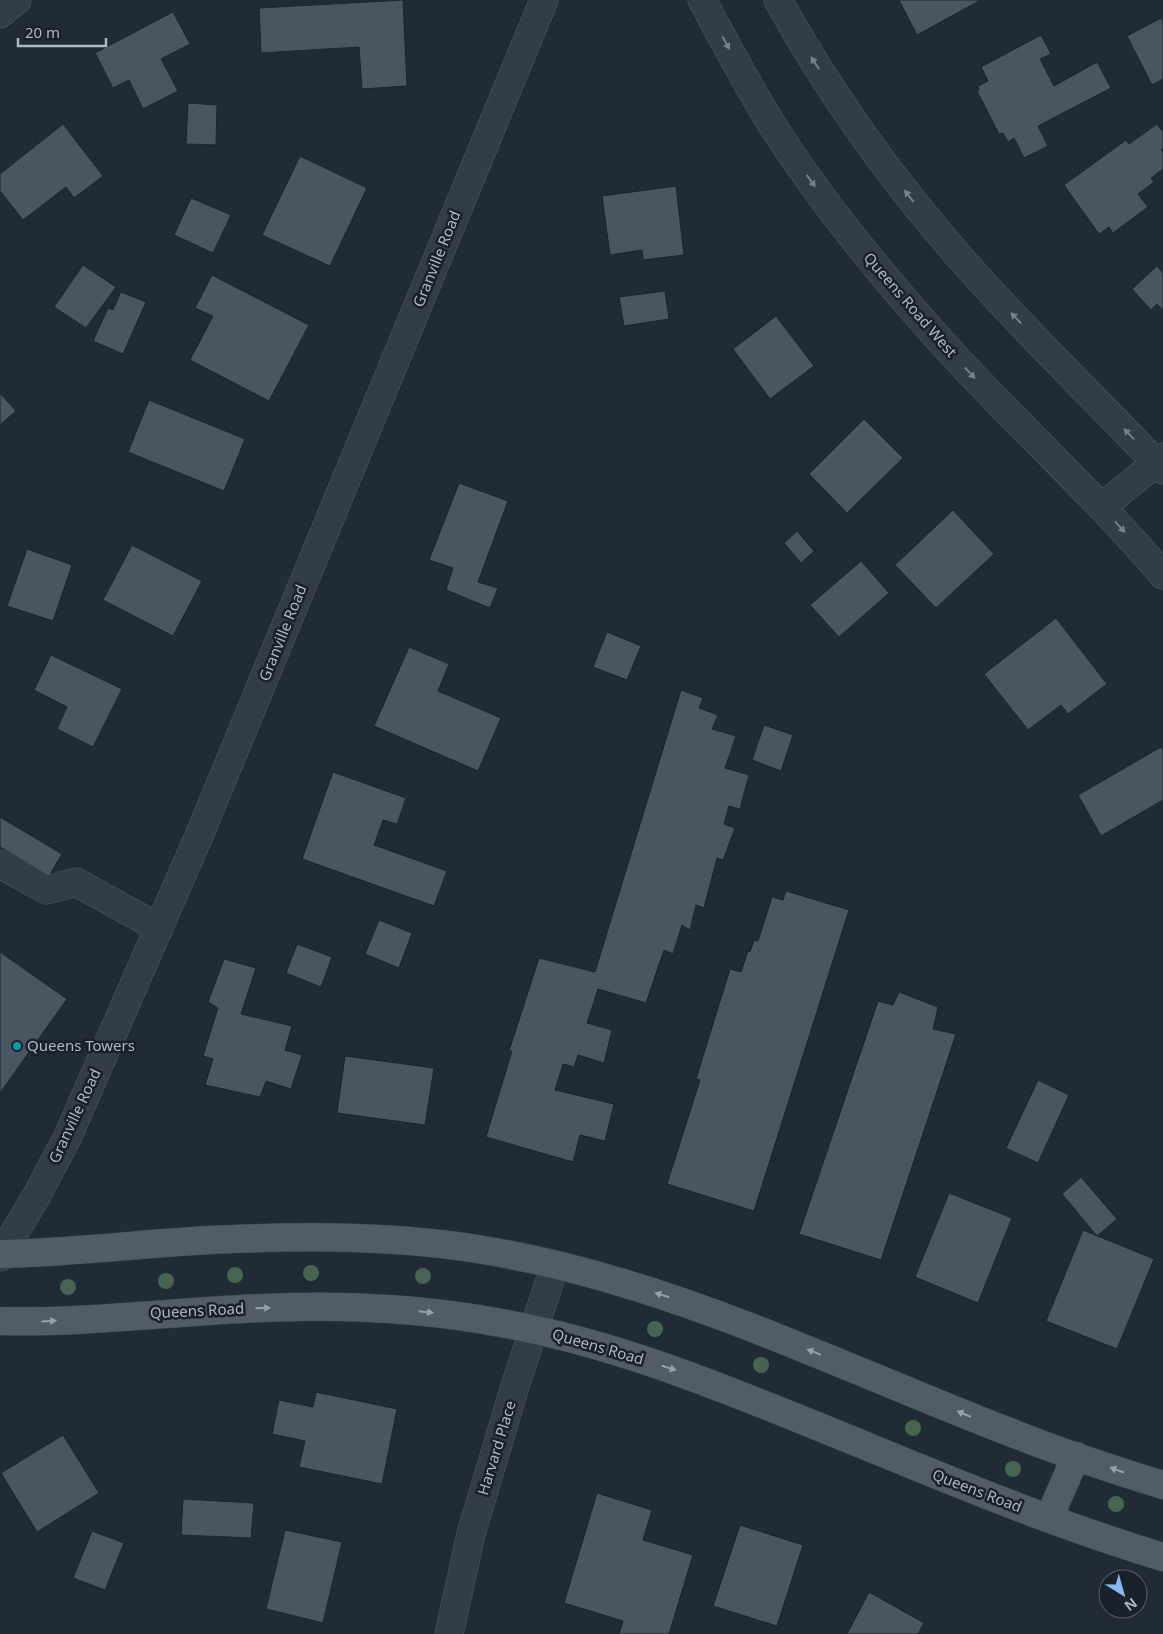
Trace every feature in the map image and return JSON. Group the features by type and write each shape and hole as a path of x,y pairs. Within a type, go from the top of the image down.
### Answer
{"main road":[{"path":"1,1255 228,1240 362,1238 442,1244 489,1251 621,1282 713,1312 861,1370 1025,1438 1163,1485"},
{"name":"Queens Road","path":"0,1321 45,1322 234,1309 315,1307 362,1308 458,1316 534,1329 627,1355 724,1388 983,1495 1112,1541 1163,1556"},
{"path":"1049,1518 1076,1456"}],"street":[{"path":"0,14 17,0"},
{"name":"Granville Road","path":"1,1255 37,1195 68,1136 158,928 255,702 544,0"},
{"name":"Queens Road West","path":"702,0 776,131 854,238 908,305 946,347 1050,456 1102,507 1163,575"},
{"path":"778,0 805,47 851,117 933,227 970,270 1058,364 1161,463 1102,507"},
{"path":"0,864 46,890 76,882 158,928"},
{"name":"Harvard Place","path":"449,1634 470,1534 555,1265"}],"building":[{"path":"403,0 407,86 362,89 359,47 261,53 259,8"},
{"path":"899,0 981,0 917,35"},
{"path":"173,12 190,44 161,59 178,91 143,109 129,80 113,88 95,53"},
{"path":"1161,18 1163,22 1163,79 1152,85 1127,36"},
{"path":"1041,35 1051,54 1040,59 1054,86 1097,62 1111,88 1038,126 1048,146 1024,158 1014,138 1008,142 1003,133 999,134 977,91 979,90 978,86 988,81 981,67"},
{"path":"188,103 217,105 216,145 186,144"},
{"path":"63,124 103,176 74,198 66,187 23,220 0,191 0,174"},
{"path":"1157,124 1163,132 1163,148 1161,150 1163,152 1163,169 1151,178 1154,182 1138,194 1148,207 1113,233 1109,227 1099,234 1064,185 1126,140 1129,144"},
{"path":"300,156 367,188 330,266 262,235"},
{"path":"676,186 684,255 643,260 642,250 610,255 602,196"},
{"path":"191,198 231,215 213,253 174,235"},
{"path":"83,265 116,287 86,328 54,307"},
{"path":"1157,266 1163,273 1163,311 1157,304 1151,310 1132,289"},
{"path":"212,275 309,325 269,401 190,360 213,316 195,308"},
{"path":"665,291 669,319 624,326 619,297"},
{"path":"121,292 146,302 123,354 93,341 108,308 113,310"},
{"path":"776,316 814,366 770,399 733,349"},
{"path":"0,393 16,411 0,425"},
{"path":"149,400 245,439 224,491 128,452"},
{"path":"864,419 903,458 847,513 809,474"},
{"path":"459,483 508,501 478,582 498,588 490,608 446,590 453,568 429,560"},
{"path":"953,510 994,554 936,608 895,565"},
{"path":"797,531 814,551 801,563 784,543"},
{"path":"132,545 202,581 173,636 103,600"},
{"path":"27,549 72,565 53,621 7,606"},
{"path":"861,561 889,593 839,637 810,605"},
{"path":"1056,618 1107,684 1068,714 1061,705 1028,730 984,674"},
{"path":"607,632 641,646 627,680 593,667"},
{"path":"409,647 449,664 438,691 501,718 478,771 374,726"},
{"path":"51,655 122,689 93,747 57,729 67,707 34,690"},
{"path":"681,690 703,698 699,708 718,715 712,729 736,736 725,768 749,775 740,809 729,806 724,824 735,828 723,860 717,858 704,908 696,905 690,930 682,925 673,954 664,950 646,1003 598,989 587,1023 612,1030 604,1063 578,1055 574,1067 563,1064 555,1090 614,1104 605,1141 580,1135 573,1162 486,1137 512,1051 509,1051 539,958 595,972"},
{"path":"764,725 793,735 781,771 752,760"},
{"path":"1161,747 1163,750 1163,800 1101,836 1078,795"},
{"path":"333,772 406,798 397,824 383,820 374,845 447,871 434,906 302,859"},
{"path":"0,817 62,854 49,876 0,847"},
{"path":"786,891 849,910 754,1211 667,1184 700,1080 696,1079 730,969 741,972 754,940 758,941 772,897 783,900"},
{"path":"379,920 412,933 399,968 365,954"},
{"path":"297,944 332,957 321,987 286,973"},
{"name":"Queens Towers","path":"0,952 67,999 0,1093"},
{"path":"224,959 256,968 241,1014 292,1026 285,1050 302,1055 291,1089 266,1081 260,1097 205,1085 213,1059 203,1056 218,1008 208,1002"},
{"path":"899,992 938,1007 933,1029 956,1034 881,1260 799,1234 878,1001 893,1005"},
{"path":"345,1056 434,1068 425,1125 337,1113"},
{"path":"1038,1080 1069,1095 1038,1163 1006,1148"},
{"path":"1081,1177 1117,1219 1097,1236 1062,1194"},
{"path":"949,1193 1012,1218 978,1303 915,1277"},
{"path":"1083,1230 1154,1259 1117,1349 1046,1321"},
{"path":"316,1392 397,1409 382,1484 299,1467 305,1441 272,1434 279,1400 313,1407"},
{"path":"63,1435 99,1493 37,1532 1,1473"},
{"path":"597,1493 652,1510 643,1540 693,1555 669,1634 619,1634 623,1621 564,1603"},
{"path":"183,1499 254,1503 251,1538 181,1535"},
{"path":"740,1525 803,1545 777,1626 713,1606"},
{"path":"285,1530 342,1542 323,1623 266,1609"},
{"path":"92,1531 124,1543 105,1590 73,1578"},
{"path":"869,1592 924,1623 918,1634 847,1634"}],"place":[{"name":"Queens Towers","path":"17,1046"}]}
